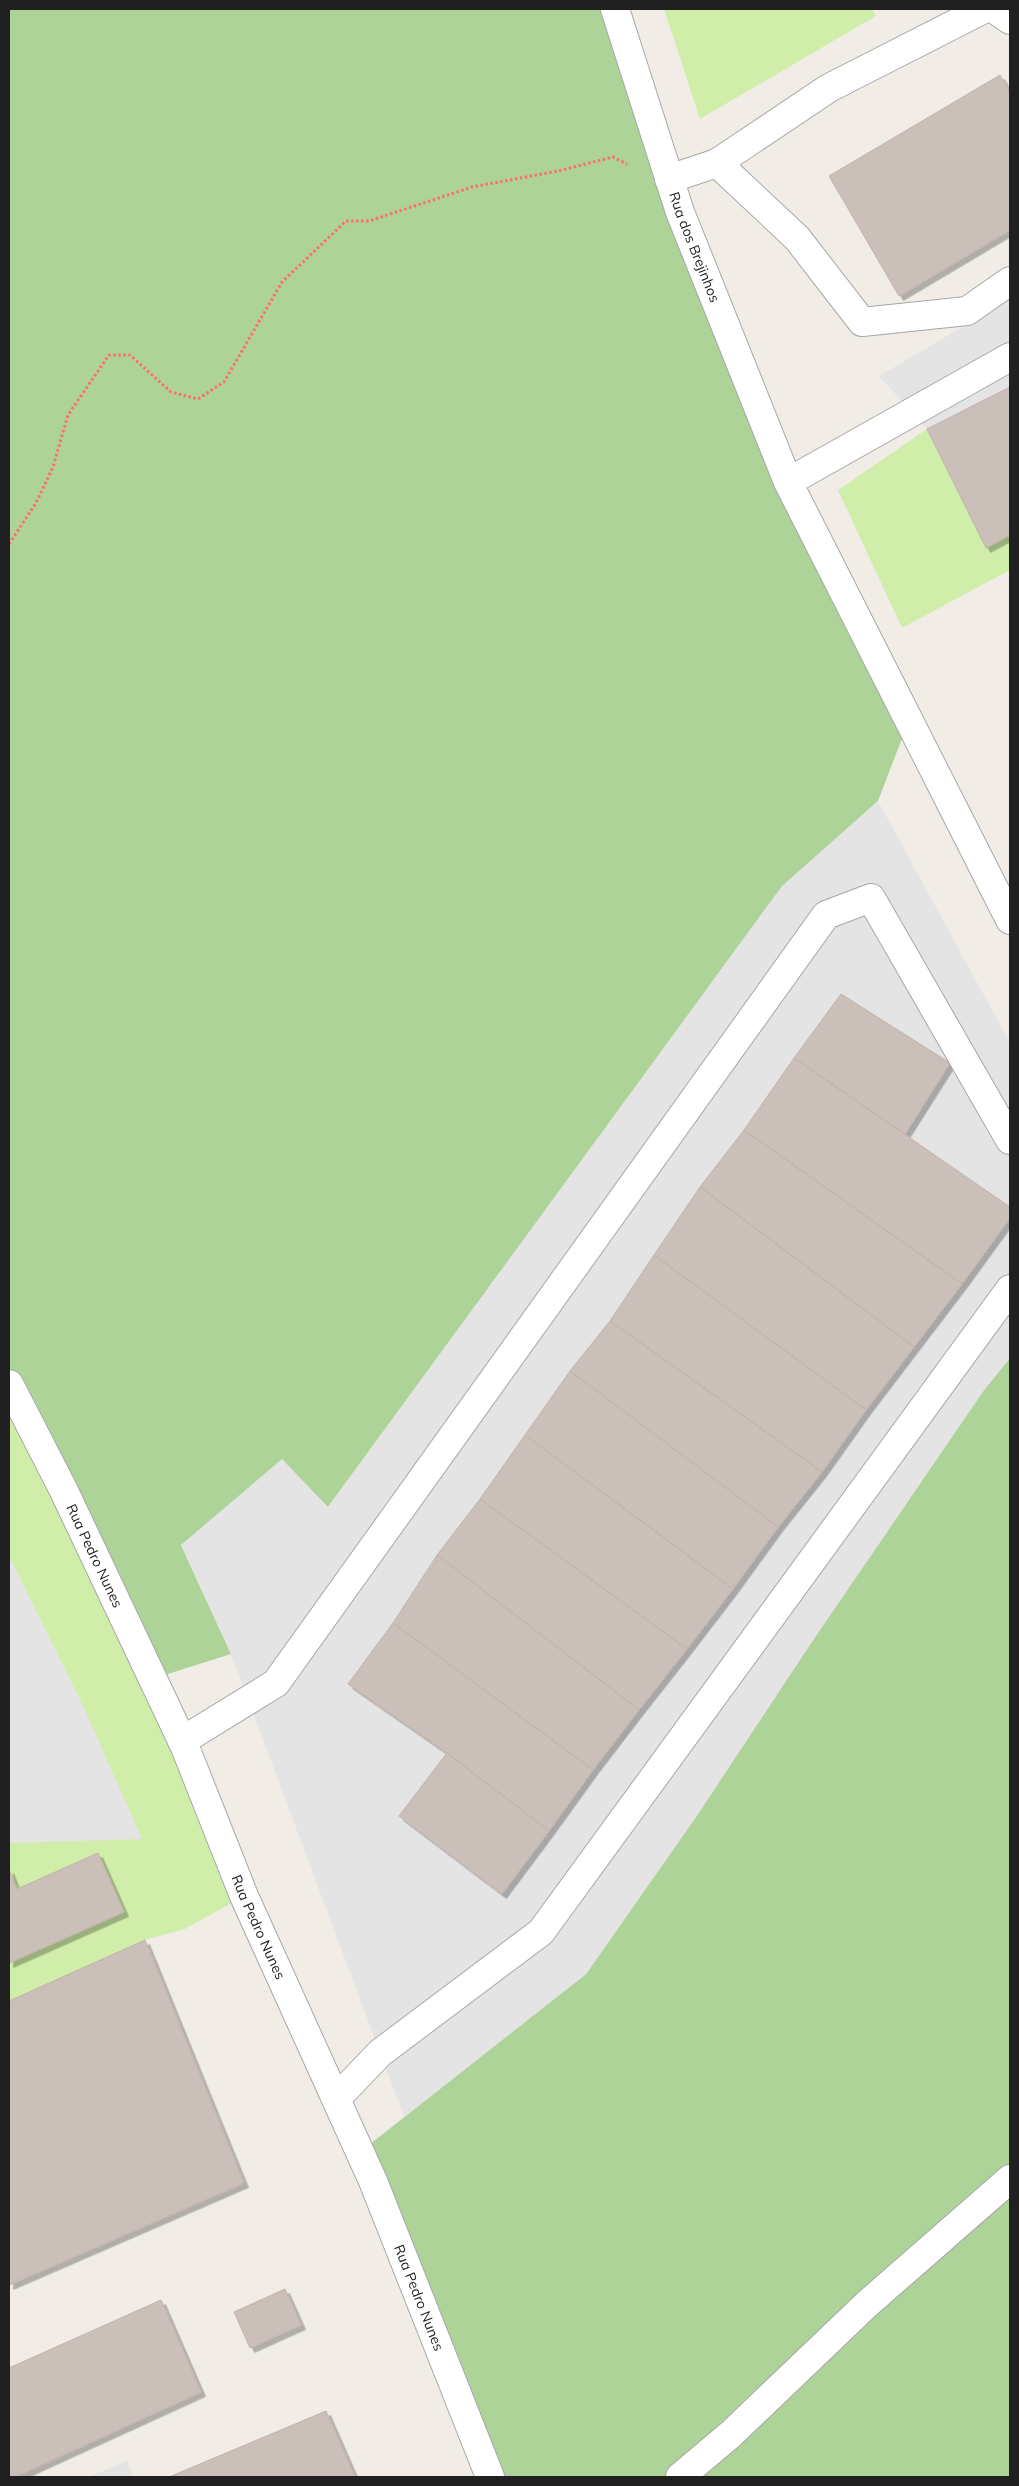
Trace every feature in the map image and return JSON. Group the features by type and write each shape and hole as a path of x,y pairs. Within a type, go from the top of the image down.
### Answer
{"street":[{"name":"Rua dos Brejinhos","path":"615,9 680,212 788,482 1010,920"},
{"path":"669,179 716,163 829,88 984,9"},
{"path":"994,9 1010,20"},
{"path":"716,163 798,238 862,322 967,311 1010,281"},
{"path":"788,482 1010,357"},
{"path":"182,1742 276,1682 826,915 871,898 1010,1140"},
{"path":"336,2099 380,2053 541,1932 1010,1290"},
{"name":"Rua Pedro Nunes","path":"9,1384 64,1488 182,1742 244,1896 374,2181 490,2477"},
{"path":"680,2477 731,2434 867,2304 1010,2179"}],"path":[{"path":"9,544 36,503 46,481 68,416 109,355 130,355 171,392 198,399 224,382 282,282 346,221 369,221 472,187 558,171 613,157 647,174 669,179"}],"green space":[{"path":"9,9 615,9 680,212 909,720 878,801 782,887 328,1507 181,1545 231,1654 152,1679 9,1385"},
{"path":"664,9 872,9 876,16 700,119"},
{"path":"927,429 986,547 1010,535 1010,570 902,628 838,490"},
{"path":"1010,1358 1010,2477 490,2477 360,2152 586,1974 698,1814 811,1643 984,1390"},
{"path":"9,1384 244,1896 185,1929 145,1940 9,2001"}],"shaded area":[{"path":"1010,299 1010,387 927,429 879,376"},
{"path":"878,801 1010,1043 1010,1207 905,1134 950,1063 841,994 744,1130 700,1187 610,1321 570,1371 480,1499 436,1555 393,1623 348,1684 447,1753 400,1816 502,1893 593,1770 822,1472 866,1410 1010,1218 1010,1358 984,1390 811,1643 698,1814 586,1974 404,2117 231,1654 181,1545 282,1459 328,1507 782,886"},
{"path":"9,1556 83,1706 142,1839 9,1843"},
{"path":"127,2461 133,2477 88,2477"}],"building":[{"path":"1000,75 1010,93 1010,230 899,296 829,176"},
{"path":"1010,387 1010,535 986,548 927,429"},
{"path":"841,994 950,1063 905,1134 794,1058"},
{"path":"794,1058 1010,1207 1010,1218 962,1284 744,1130"},
{"path":"744,1130 962,1284 914,1347 700,1187"},
{"path":"700,1187 914,1347 866,1410 654,1255"},
{"path":"654,1255 866,1410 822,1472 610,1321"},
{"path":"610,1321 822,1472 778,1527 570,1371"},
{"path":"570,1371 778,1527 733,1589 525,1435"},
{"path":"525,1435 733,1589 687,1649 480,1499"},
{"path":"480,1499 687,1649 639,1710 437,1555"},
{"path":"437,1555 639,1710 593,1770 393,1623"},
{"path":"393,1623 593,1770 549,1831 447,1753 348,1684"},
{"path":"447,1753 549,1831 502,1894 399,1816"},
{"path":"98,1853 124,1912 9,1963 9,1869 17,1889"},
{"path":"145,1940 244,2183 9,2285 9,2001"},
{"path":"285,2289 301,2325 250,2348 234,2312"},
{"path":"161,2300 201,2392 15,2477 9,2477 9,2368"},
{"path":"326,2411 355,2477 169,2477"}]}
